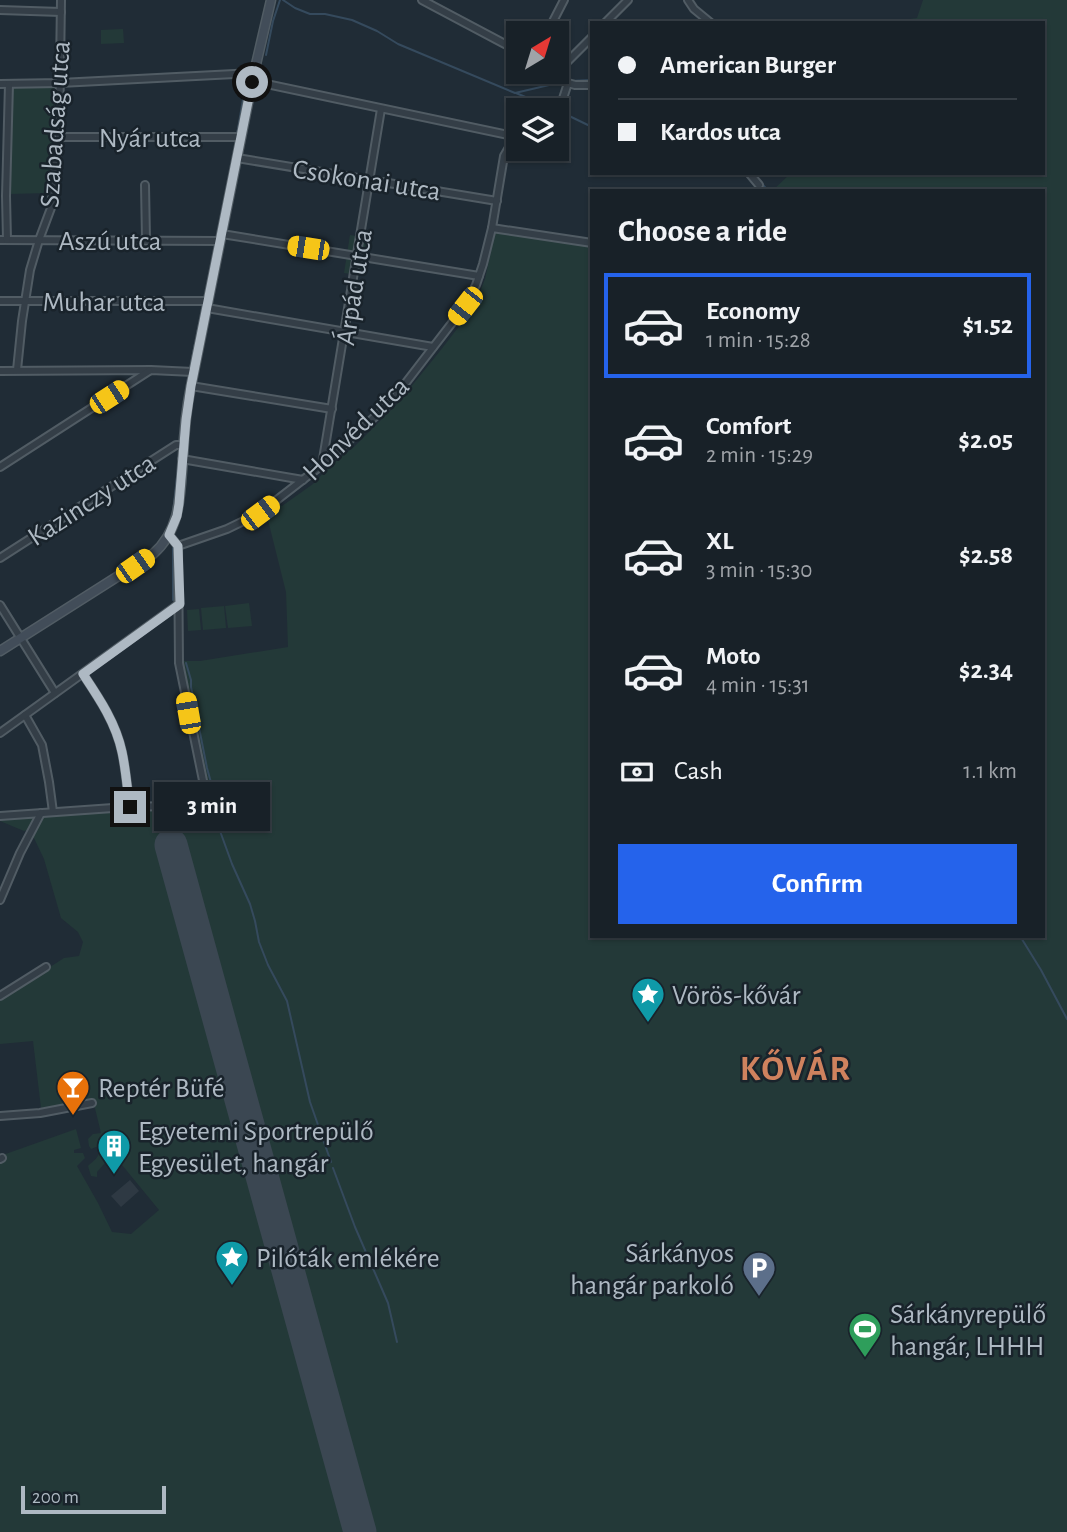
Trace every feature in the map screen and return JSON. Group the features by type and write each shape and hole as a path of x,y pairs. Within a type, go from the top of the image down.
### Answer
{"main road":[{"path":"0,651 153,554 169,535 177,516 191,372 237,158 239,137 271,0"}],"street":[{"name":"Szabadság utca","path":"17,370 30,271 51,208 59,137 61,0"},
{"path":"422,0 506,45"},
{"path":"554,21 565,0"},
{"path":"607,21 628,0"},
{"path":"688,0 709,21"},
{"path":"0,10 61,12"},
{"path":"569,60 590,39"},
{"path":"0,84 253,77 382,109 506,135"},
{"path":"569,82 590,85"},
{"path":"4,240 3,196 9,84"},
{"name":"Árpád utca","path":"322,465 382,109"},
{"name":"Nyár utca","path":"59,137 239,137"},
{"name":"Honvéd utca","path":"178,546 227,529 260,513 322,465 391,401 465,306 479,276 492,228 506,153"},
{"name":"Csokonai utca","path":"237,158 497,201"},
{"path":"751,175 759,185"},
{"path":"145,185 146,240"},
{"path":"492,228 590,243"},
{"name":"Aszú utca","path":"4,240 219,239 357,256 479,276"},
{"name":"Muhar utca","path":"0,301 206,302 345,332 433,346"},
{"path":"0,467 151,370"},
{"path":"2,372 191,372"},
{"path":"191,386 332,409"},
{"name":"Kazinczy utca","path":"0,558 176,444 182,444"},
{"path":"182,459 303,480"},
{"path":"0,816 130,807 208,805 179,663 178,546 169,535"},
{"path":"0,733 180,604"},
{"path":"0,605 55,693"},
{"path":"83,674 102,701 118,738 130,807"},
{"path":"25,715 42,745 53,812"},
{"path":"0,900 41,813"},
{"path":"0,996 46,967"},
{"path":"0,1116 40,1113 92,1103"}],"shaded area":[{"path":"130,1180 139,1191 121,1207 111,1196"}],"green space":[{"path":"923,0 1067,0 1067,1532 0,1532 0,1156 76,1129 81,1148 74,1150 74,1153 83,1153 85,1158 77,1166 112,1232 131,1234 159,1210 113,1154 107,1154 97,1177 91,1176 88,1166 99,1154 99,1148 91,1149 88,1139 93,1134 101,1133 93,1100 41,1108 33,1041 0,1044 0,999 64,958 79,956 83,942 78,932 61,918 44,859 33,836 35,828 42,815 210,807 181,661 200,661 288,647 286,592 267,516 273,512 267,510 276,503 282,506 313,484 397,404 474,307 485,279 495,232 590,246 590,938 1045,938 1045,189 774,189 789,175 1045,175 1045,21 910,21 917,18"},
{"path":"123,29 124,43 101,44 101,30"},
{"path":"57,87 49,193 10,194 12,88"},
{"path":"350,235 370,238 363,276 344,273"},
{"path":"249,603 252,626 228,628 225,606"},
{"path":"224,606 226,628 203,630 201,608"},
{"path":"199,609 201,630 188,631 187,610"},
{"path":"30,816 34,820 28,830 24,831 0,821 0,818"}],"waterway":[{"path":"266,55 280,0"},
{"path":"283,0 310,14 325,14 352,20 398,44 515,93 553,84"},
{"path":"235,146 248,77"},
{"path":"571,81 590,80"},
{"path":"516,93 528,98"},
{"path":"569,116 590,126"},
{"path":"756,175 766,189"},
{"path":"197,334 204,303"},
{"path":"190,370 195,344"},
{"path":"183,411 189,376"},
{"path":"173,512 179,459"},
{"path":"173,548 173,600"},
{"path":"186,663 207,768 218,808 220,831 250,904 259,942 268,965 287,1001 310,1102 331,1162"},
{"path":"1021,938 1067,1019"},
{"path":"333,1168 388,1303 397,1342"}],"runway":[{"path":"171,845 360,1532"}],"place":[{"name":"Vörös-kővár","path":"648,1024"},
{"name":"Reptér Büfé","path":"73,1117"},
{"name":"Egyetemi Sportrepülő Egyesület, hangár","path":"114,1176"},
{"name":"Pilóták emlékére","path":"232,1287"},
{"name":"Sárkányos hangár parkoló","path":"759,1298"},
{"name":"Sárkányrepülő hangár, LHHH","path":"865,1359"}],"district":[{"name":"KŐVÁR","path":"796,1068"}],"route":[{"path":"130,807 122,751 113,725 102,701 83,674 180,604 178,546 169,535 179,504 191,386 252,82"}]}
